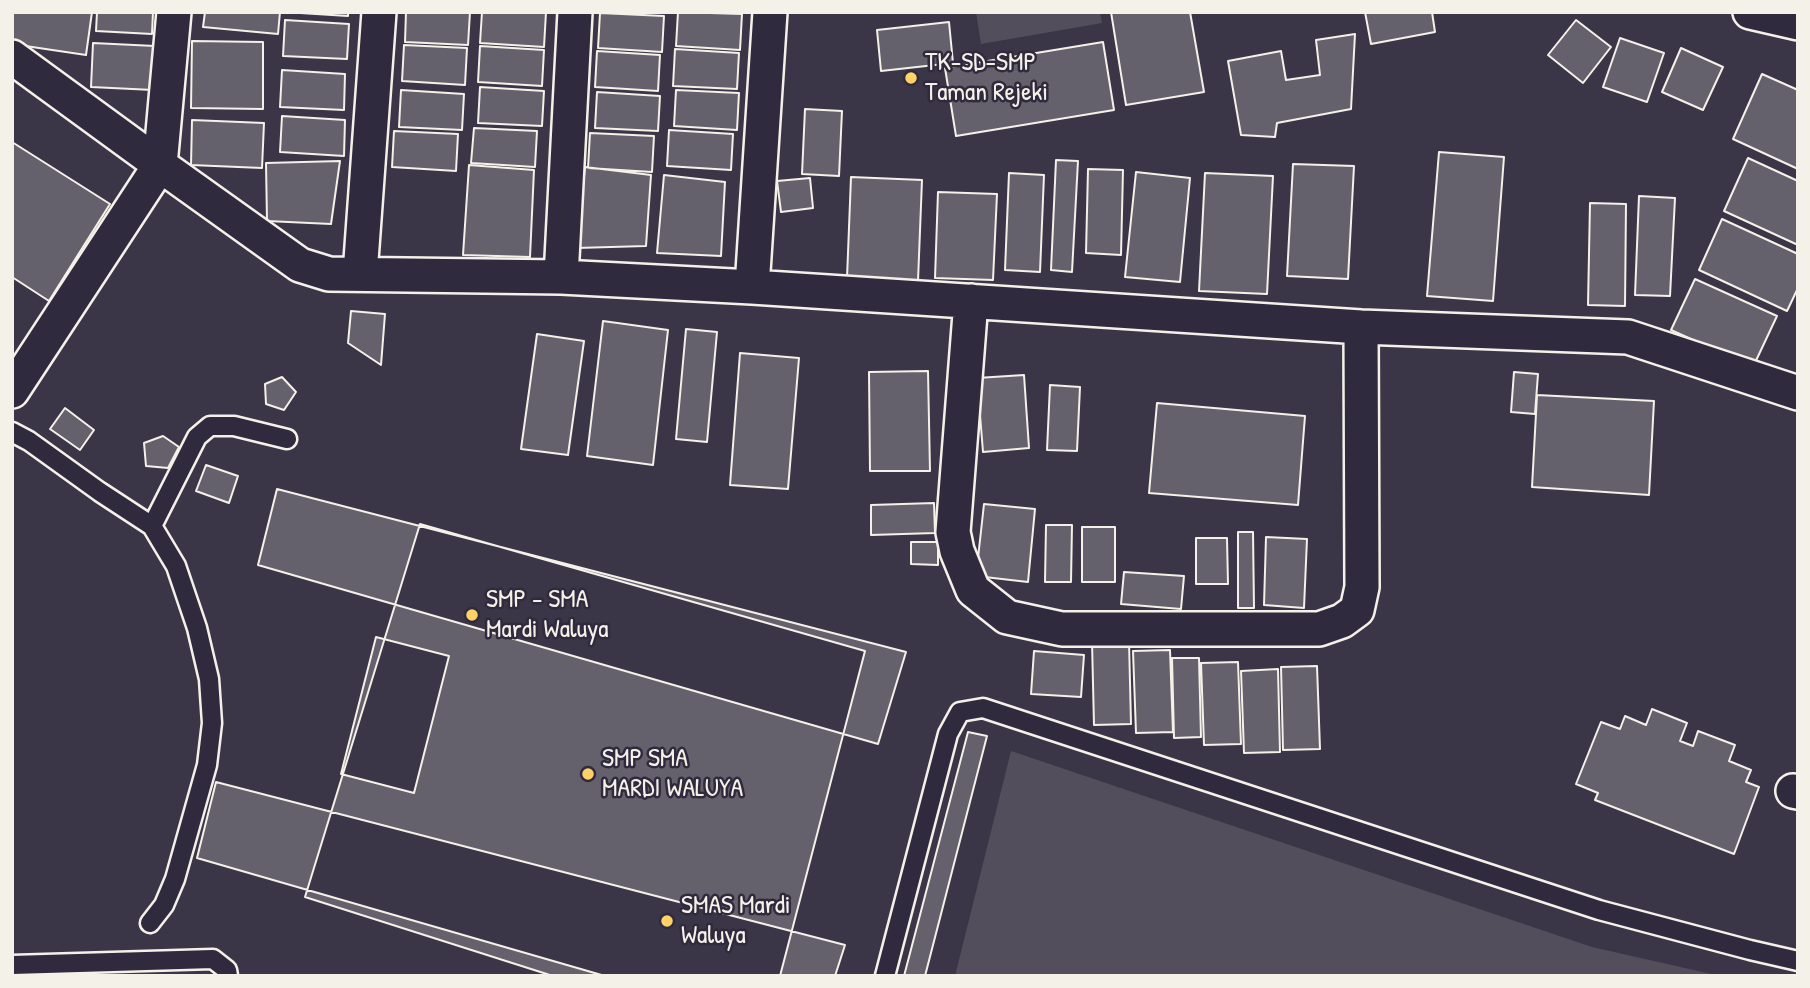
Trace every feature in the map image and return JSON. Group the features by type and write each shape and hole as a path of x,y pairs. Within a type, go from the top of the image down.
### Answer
{"street":[{"path":"12,391 160,165 174,12"},
{"path":"360,274 379,12"},
{"path":"561,277 575,12"},
{"path":"752,287 770,12"},
{"path":"1750,12 1798,23"},
{"path":"12,57 300,265 329,274 561,277 1362,327 1628,337 1798,394"},
{"path":"971,301 953,533 957,551 973,590 1007,617 1062,629 1318,629 1342,621 1356,610 1362,587 1362,327"}],"lane":[{"path":"152,526 197,437 210,426 234,426 287,439"},
{"path":"12,432 152,526 176,566 197,628 209,678 212,723 207,765 176,879 164,905 150,923"},
{"path":"886,976 948,734 960,712 983,708 1599,910 1798,961"},
{"path":"12,965 214,959 227,970 228,976"}],"shaded area":[{"path":"976,12 1100,12 1102,23 981,44"},
{"path":"1011,751 1592,947 1720,976 955,976"}],"building":[{"path":"12,12 92,12 86,55 12,44"},
{"path":"97,12 153,12 152,34 96,31"},
{"path":"205,12 280,12 278,34 203,27"},
{"path":"284,12 348,12 348,16"},
{"path":"406,12 470,12 468,45 405,42"},
{"path":"482,12 546,12 544,47 480,43"},
{"path":"678,12 742,14 740,50 676,46"},
{"path":"1111,12 1190,12 1204,92 1126,105"},
{"path":"1365,12 1432,12 1435,32 1371,44"},
{"path":"600,13 664,16 662,52 598,48"},
{"path":"285,20 349,24 347,59 283,56"},
{"path":"1576,20 1611,47 1583,83 1548,55"},
{"path":"949,22 953,63 881,71 877,30"},
{"path":"1355,34 1351,109 1277,123 1275,137 1241,135 1228,61 1281,51 1286,80 1320,75 1316,40"},
{"path":"1620,38 1664,53 1647,102 1603,87"},
{"path":"192,41 263,42 263,109 191,108"},
{"path":"1103,42 1114,110 956,136 945,68"},
{"path":"93,43 155,46 153,90 91,87"},
{"path":"404,45 467,48 465,85 402,81"},
{"path":"480,46 544,50 542,86 478,82"},
{"path":"1681,48 1723,67 1703,110 1662,92"},
{"path":"675,49 739,53 737,89 673,86"},
{"path":"597,51 660,55 658,91 595,87"},
{"path":"282,70 345,74 344,110 280,107"},
{"path":"1762,74 1798,90 1798,169 1733,139"},
{"path":"480,87 544,91 542,126 478,123"},
{"path":"401,90 464,94 462,130 399,127"},
{"path":"676,90 739,93 737,130 674,126"},
{"path":"597,92 660,96 658,131 595,128"},
{"path":"805,109 842,111 839,176 802,174"},
{"path":"282,116 345,120 344,156 280,152"},
{"path":"192,120 264,123 262,168 191,165"},
{"path":"474,128 537,131 535,167 471,163"},
{"path":"669,130 733,134 731,170 667,166"},
{"path":"394,131 458,134 456,171 392,167"},
{"path":"590,133 654,136 652,172 588,168"},
{"path":"12,142 110,204 49,301 12,277"},
{"path":"1439,152 1504,157 1493,301 1427,296"},
{"path":"1748,158 1798,181 1798,245 1724,211"},
{"path":"1056,160 1078,161 1072,272 1051,270"},
{"path":"340,161 331,224 267,221 266,163"},
{"path":"1293,164 1354,166 1348,279 1287,276"},
{"path":"469,165 534,170 530,257 463,255"},
{"path":"585,167 651,175 646,246 576,248"},
{"path":"1088,169 1123,170 1121,255 1086,253"},
{"path":"1136,172 1190,178 1180,282 1125,277"},
{"path":"1009,173 1044,175 1040,272 1005,270"},
{"path":"1205,173 1273,176 1267,294 1199,291"},
{"path":"664,175 725,182 721,256 657,253"},
{"path":"851,177 922,180 918,281 847,278"},
{"path":"810,178 813,208 781,212 777,181"},
{"path":"938,192 997,194 993,280 935,278"},
{"path":"1639,196 1675,198 1670,296 1635,295"},
{"path":"1590,203 1626,204 1625,306 1588,305"},
{"path":"1722,219 1798,254 1798,288 1787,311 1699,270"},
{"path":"1695,279 1777,316 1753,367 1671,330"},
{"path":"351,311 385,314 381,365 348,343"},
{"path":"603,321 668,330 653,465 587,456"},
{"path":"686,329 717,332 707,442 676,439"},
{"path":"537,334 584,341 568,455 521,449"},
{"path":"740,353 799,358 788,489 730,485"},
{"path":"928,371 930,471 870,471 869,372"},
{"path":"1514,372 1538,374 1535,414 1511,412"},
{"path":"1024,375 1029,448 983,452 977,378"},
{"path":"282,377 296,392 284,410 266,404 265,384"},
{"path":"1050,385 1080,387 1077,451 1047,450"},
{"path":"1537,395 1654,401 1649,495 1532,487"},
{"path":"1157,403 1305,416 1298,505 1149,493"},
{"path":"65,408 94,430 80,450 50,429"},
{"path":"163,436 179,447 168,468 146,466 144,443"},
{"path":"206,465 238,476 229,503 196,491"},
{"path":"277,489 906,652 878,744 258,565"},
{"path":"934,503 935,533 871,535 871,505"},
{"path":"984,504 1035,509 1028,582 976,576"},
{"name":"SMP SMA MARDI WALUYA","path":"420,524 865,651 780,976 553,976 305,897"},
{"path":"1046,525 1072,525 1071,582 1045,582"},
{"path":"1082,527 1115,527 1115,582 1082,582"},
{"path":"1238,532 1253,532 1254,608 1238,608"},
{"path":"1266,537 1307,539 1304,608 1264,605"},
{"path":"1196,538 1227,538 1228,584 1196,584"},
{"path":"911,542 938,542 938,565 911,564"},
{"path":"1124,572 1184,576 1181,609 1121,604"},
{"path":"376,637 449,656 414,793 341,774"},
{"path":"1129,641 1131,724 1094,725 1092,642"},
{"path":"1170,650 1173,732 1136,733 1133,651"},
{"path":"1034,651 1084,655 1081,697 1031,694"},
{"path":"1172,658 1199,658 1201,737 1174,738"},
{"path":"1238,662 1241,744 1204,745 1201,663"},
{"path":"1317,666 1320,749 1283,750 1281,667"},
{"path":"1278,669 1280,752 1244,753 1241,671"},
{"path":"1652,709 1687,723 1680,741 1693,746 1698,731 1735,745 1729,761 1751,770 1746,782 1759,787 1734,854 1595,800 1598,793 1576,784 1601,722 1620,729 1625,716 1646,725"},
{"path":"968,732 987,736 925,976 904,976"},
{"path":"216,782 845,945 835,976 605,976 197,858"}],"place":[{"name":"TK-SD-SMP Taman Rejeki","path":"911,78"},
{"name":"SMP - SMA Mardi Waluya","path":"472,615"},
{"name":"SMP SMA MARDI WALUYA","path":"588,774"},
{"name":"SMAS Mardi Waluya","path":"667,921"}]}
